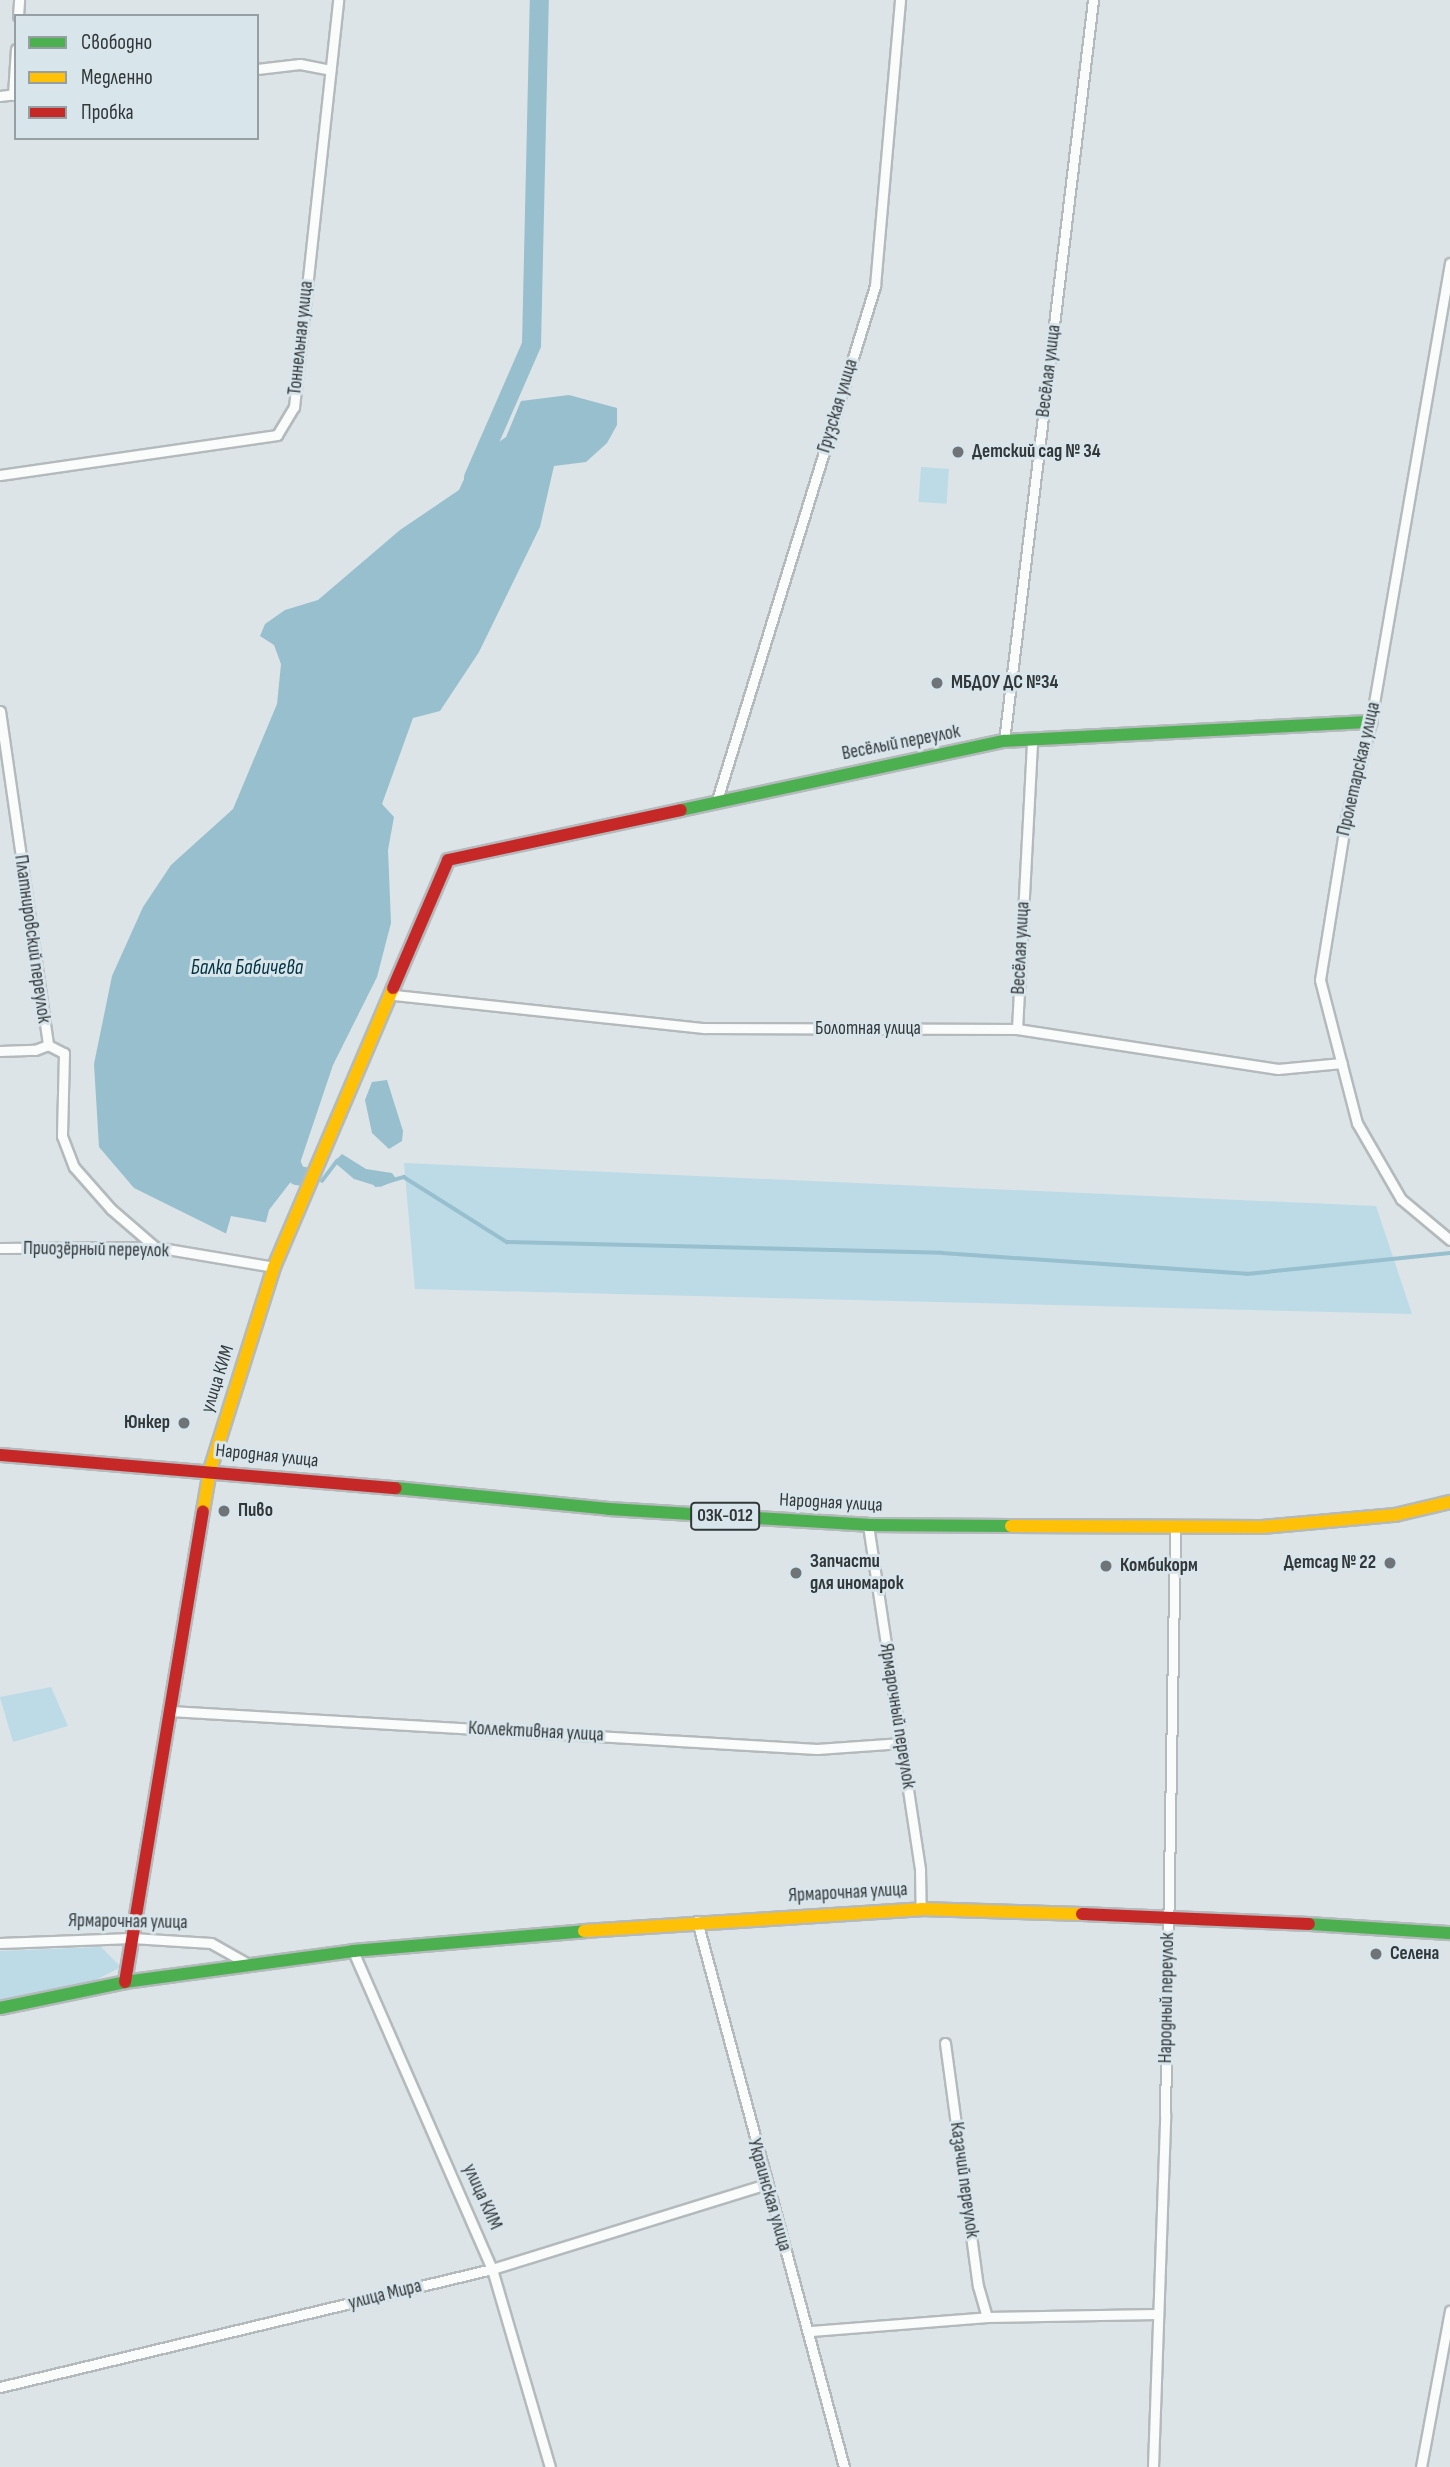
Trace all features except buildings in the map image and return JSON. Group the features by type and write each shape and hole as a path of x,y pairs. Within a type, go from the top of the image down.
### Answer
{"street":[{"name":"Тоннельная улица","path":"0,475 276,435 294,407 338,0"},
{"name":"Грузская улица","path":"717,800 875,286 900,0"},
{"name":"Весёлая улица","path":"1004,741 1093,0"},
{"path":"259,69 300,64 330,70"},
{"path":"0,96 14,95"},
{"name":"Пролетарская улица","path":"1450,263 1370,722 1344,829 1320,979 1357,1123 1401,1199 1450,1240"},
{"name":"Платнировский переулок","path":"0,711 47,1045 64,1053 62,1136 74,1167 111,1209 155,1247"},
{"name":"Весёлый переулок","path":"448,860 717,800 1004,741 1370,722"},
{"name":"Весёлая улица","path":"1017,1030 1032,740"},
{"name":"улица КИМ","path":"125,1982 210,1470 274,1267 394,995 433,887 448,860"},
{"name":"Болотная улица","path":"394,995 704,1028 1017,1030 1278,1069 1342,1063"},
{"path":"0,1051 35,1050 47,1045"},
{"name":"Приозёрный переулок","path":"0,1248 155,1247 274,1267"},
{"name":"Народная улица","path":"0,1455 210,1470 609,1509 868,1525 1175,1529 1262,1527 1395,1515 1450,1502"},
{"name":"Ярмарочный переулок","path":"868,1525 902,1742 921,1909"},
{"name":"Народный переулок","path":"1153,2467 1175,1529"},
{"name":"Коллективная улица","path":"170,1711 817,1749 902,1742"},
{"name":"Ярмарочная улица","path":"0,2008 125,1982 353,1951 697,1921 921,1909 1168,1916 1450,1933"},
{"name":"Украинская улица","path":"697,1921 764,2185 811,2332 844,2467"},
{"name":"Ярмарочная улица","path":"0,1943 132,1938 211,1943 250,1965"},
{"name":"улица КИМ","path":"353,1951 492,2269 550,2467"},
{"name":"Казачий переулок","path":"945,2043 978,2286 987,2317"},
{"name":"улица Мира","path":"0,2387 492,2269 764,2185"},
{"path":"1420,2467 1450,2311"},
{"path":"811,2332 987,2317 1157,2314"}],"shaded area":[{"path":"921,467 949,469 946,504 919,502"},
{"path":"404,1163 1376,1206 1412,1314 415,1289"},
{"path":"51,1687 68,1726 13,1742 0,1697"},
{"path":"101,1947 121,1967 86,1985 0,2002 0,1951"}],"water":[{"name":"Балка Бабичева","path":"569,395 617,408 617,425 607,443 586,462 554,466 540,527 479,652 440,711 413,718 382,804 394,817 388,850 391,923 377,977 333,1065 296,1175 269,1210 262,1238 250,1227 231,1236 134,1188 99,1147 94,1064 112,976 143,907 171,865 233,809 277,704 281,664 274,645 260,636 265,624 285,610 318,600 400,530 459,490 473,460 506,437 521,401"},
{"path":"387,1080 403,1131 402,1141 389,1149 372,1133 365,1100 372,1082"},
{"path":"342,1154 366,1169 392,1173 397,1180 380,1187 354,1179 334,1162"}],"pier":[{"path":"231,1216 269,1223 264,1240 256,1242 249,1231 232,1240 225,1237"}],"waterway":[{"path":"473,477 531,344 539,0"},
{"path":"285,1151 296,1175 304,1176"},
{"path":"322,1181 337,1161"},
{"path":"376,1185 404,1177 507,1242 942,1253 1247,1274 1450,1253"}],"traffic: fast":[{"path":"681,810 1004,741 1371,722"},
{"path":"396,1488 609,1509 868,1525 1011,1526"},
{"path":"1309,1924 1450,1933"},
{"path":"0,2008 125,1982 353,1951 584,1931"}],"traffic: slow":[{"path":"203,1511 210,1470 274,1267 393,988"},
{"path":"1011,1526 1262,1527 1395,1515 1450,1502"},
{"path":"584,1931 921,1909 1082,1914"}],"traffic: jam":[{"path":"393,988 448,860 681,810"},
{"path":"0,1455 396,1488"},
{"path":"125,1982 203,1511"},
{"path":"1082,1914 1309,1924"}],"place":[{"name":"Детский сад № 34","path":"958,452"},
{"name":"МБДОУ ДС №34","path":"937,683"},
{"name":"Юнкер","path":"184,1423"},
{"name":"Пиво","path":"224,1511"},
{"name":"Детсад № 22","path":"1390,1563"},
{"name":"Комбикорм","path":"1106,1566"},
{"name":"Запчасти для иномарок","path":"796,1573"},
{"name":"Селена","path":"1376,1954"}]}
